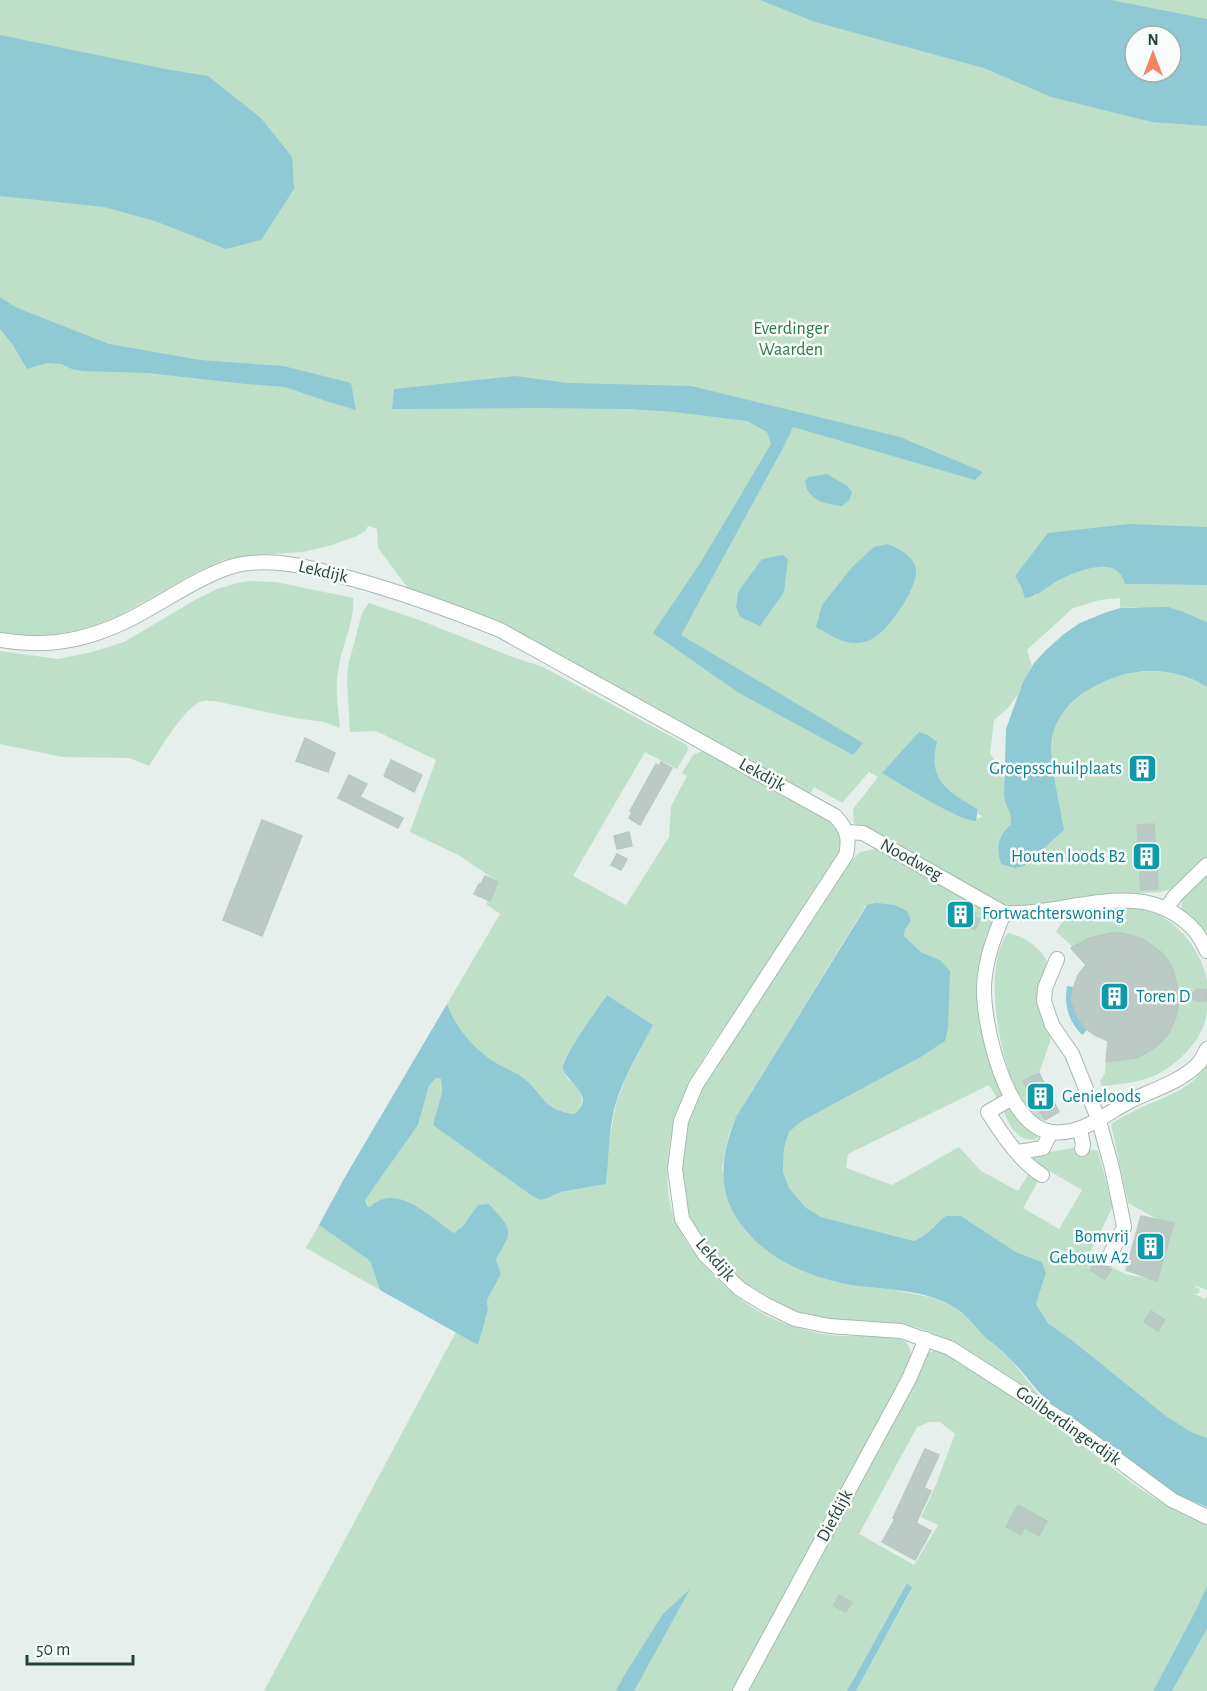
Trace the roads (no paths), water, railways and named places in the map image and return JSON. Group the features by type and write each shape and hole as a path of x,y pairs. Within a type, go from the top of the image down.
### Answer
{"street":[{"name":"Lekdijk","path":"0,640 33,645 66,642 103,632 149,609 192,583 236,566 255,562 273,562 315,568 446,608 500,630 835,816 847,832 849,841 846,855 696,1085 681,1121 675,1169 682,1219 705,1255 740,1289 766,1305 795,1319 829,1326 901,1331 926,1338"},
{"name":"Noodweg","path":"847,832 863,833 1004,913"},
{"path":"1167,908 1175,896 1207,865"},
{"path":"1207,951 1196,932 1167,908 1149,903 1127,900 1108,901 1022,914 1004,913 987,959 984,989 991,1044 1012,1098 1034,1126 1051,1132 1080,1129 1099,1121 1122,1105 1185,1075 1199,1063 1207,1049"},
{"path":"1057,959 1045,988 1044,1001 1052,1025 1072,1054 1099,1121 1118,1190 1124,1227 1108,1259"},
{"path":"1012,1098 988,1112 1002,1134 1031,1168 1042,1175"},
{"path":"1080,1129 1082,1149"},
{"path":"1018,1152 1043,1148 1051,1132"},
{"name":"Goilberdingerdijk","path":"926,1338 950,1348 1004,1382 1073,1426 1172,1500 1207,1517"},
{"name":"Diefdijk","path":"740,1691 909,1379 926,1338"}],"water":[{"path":"760,0 1111,0 1207,19 1207,126 1152,122 1051,97 984,68 815,22"},
{"path":"0,35 208,76 261,118 292,157 294,189 261,240 226,249 155,221 104,207 0,196"},
{"path":"0,297 15,307 109,344 200,360 283,366 351,383 356,410 285,387 148,373 83,371 61,364 47,363 27,369 13,345 0,329"},
{"path":"515,376 568,383 691,386 900,437 983,472 975,480 793,427 681,635 863,743 853,755 739,693 653,633 701,562 771,444 767,432 747,421 631,409 392,409 394,389"},
{"path":"827,474 846,485 852,492 850,499 842,506 818,500 809,493 806,487 805,481 809,477"},
{"path":"1129,524 1207,527 1207,585 1125,584 1121,575 1114,569 1096,567 1065,577 1038,594 1025,598 1015,576 1048,533"},
{"path":"887,544 910,557 916,571 907,598 886,628 870,640 849,643 816,627 822,605 853,566 874,547"},
{"path":"783,555 788,559 784,592 760,626 740,617 736,607 738,592 762,559"},
{"path":"1168,607 1207,622 1207,687 1178,675 1148,671 1119,676 1090,689 1077,698 1065,709 1057,723 1051,749 1064,830 1024,866 1015,868 1001,864 998,853 1000,838 1011,824 1004,795 1006,729 1023,682 1034,663 1064,634 1080,623 1120,608"},
{"path":"919,732 937,742 935,766 938,775 949,790 978,809 976,821 968,820 944,809 882,773"},
{"path":"876,903 895,905 907,911 911,921 905,929 904,936 921,952 940,960 950,971 948,1028 945,1041 919,1058 802,1121 789,1132 784,1148 783,1172 789,1188 805,1207 821,1217 914,1241 946,1216 961,1216 1016,1252 1042,1262 1046,1273 1036,1304 1048,1323 1166,1416 1191,1432 1207,1438 1207,1507 1157,1483 1069,1418 1045,1398 1006,1355 957,1309 931,1297 844,1284 798,1269 770,1253 758,1243 737,1218 725,1191 724,1176 726,1147 736,1117 867,905"},
{"path":"1067,986 1073,987 1075,1010 1087,1030 1082,1035 1073,1024 1068,1012"},
{"path":"607,995 653,1025 618,1095 610,1135 606,1184 561,1192 540,1200 531,1195 433,1125 442,1092 441,1079 436,1078 429,1086 418,1125 365,1200 367,1206 370,1207 380,1200 391,1198 402,1200 414,1205 454,1233 462,1227 478,1205 489,1204 506,1224 508,1235 496,1259 501,1274 487,1300 488,1310 478,1345 380,1290 370,1261 319,1225 447,1004 461,1031 482,1053 523,1078 551,1106 574,1114 581,1107 582,1094 564,1073 563,1067 575,1043"},
{"path":"907,1583 912,1588 856,1691 847,1691"},
{"path":"1207,1586 1207,1629 1172,1691 1153,1691 1196,1610"},
{"path":"690,1589 634,1691 616,1691 663,1614"}],"place":[{"name":"Groepsschuilplaats","path":"1143,769"},
{"name":"Houten loods B2","path":"1147,857"},
{"name":"Fortwachterswoning","path":"961,914"},
{"name":"Toren D","path":"1115,997"},
{"name":"Genieloods","path":"1041,1097"},
{"name":"Bomvrij Gebouw A2","path":"1150,1247"}],"park label":[{"name":"Everdinger Waarden","path":"791,339"}]}
